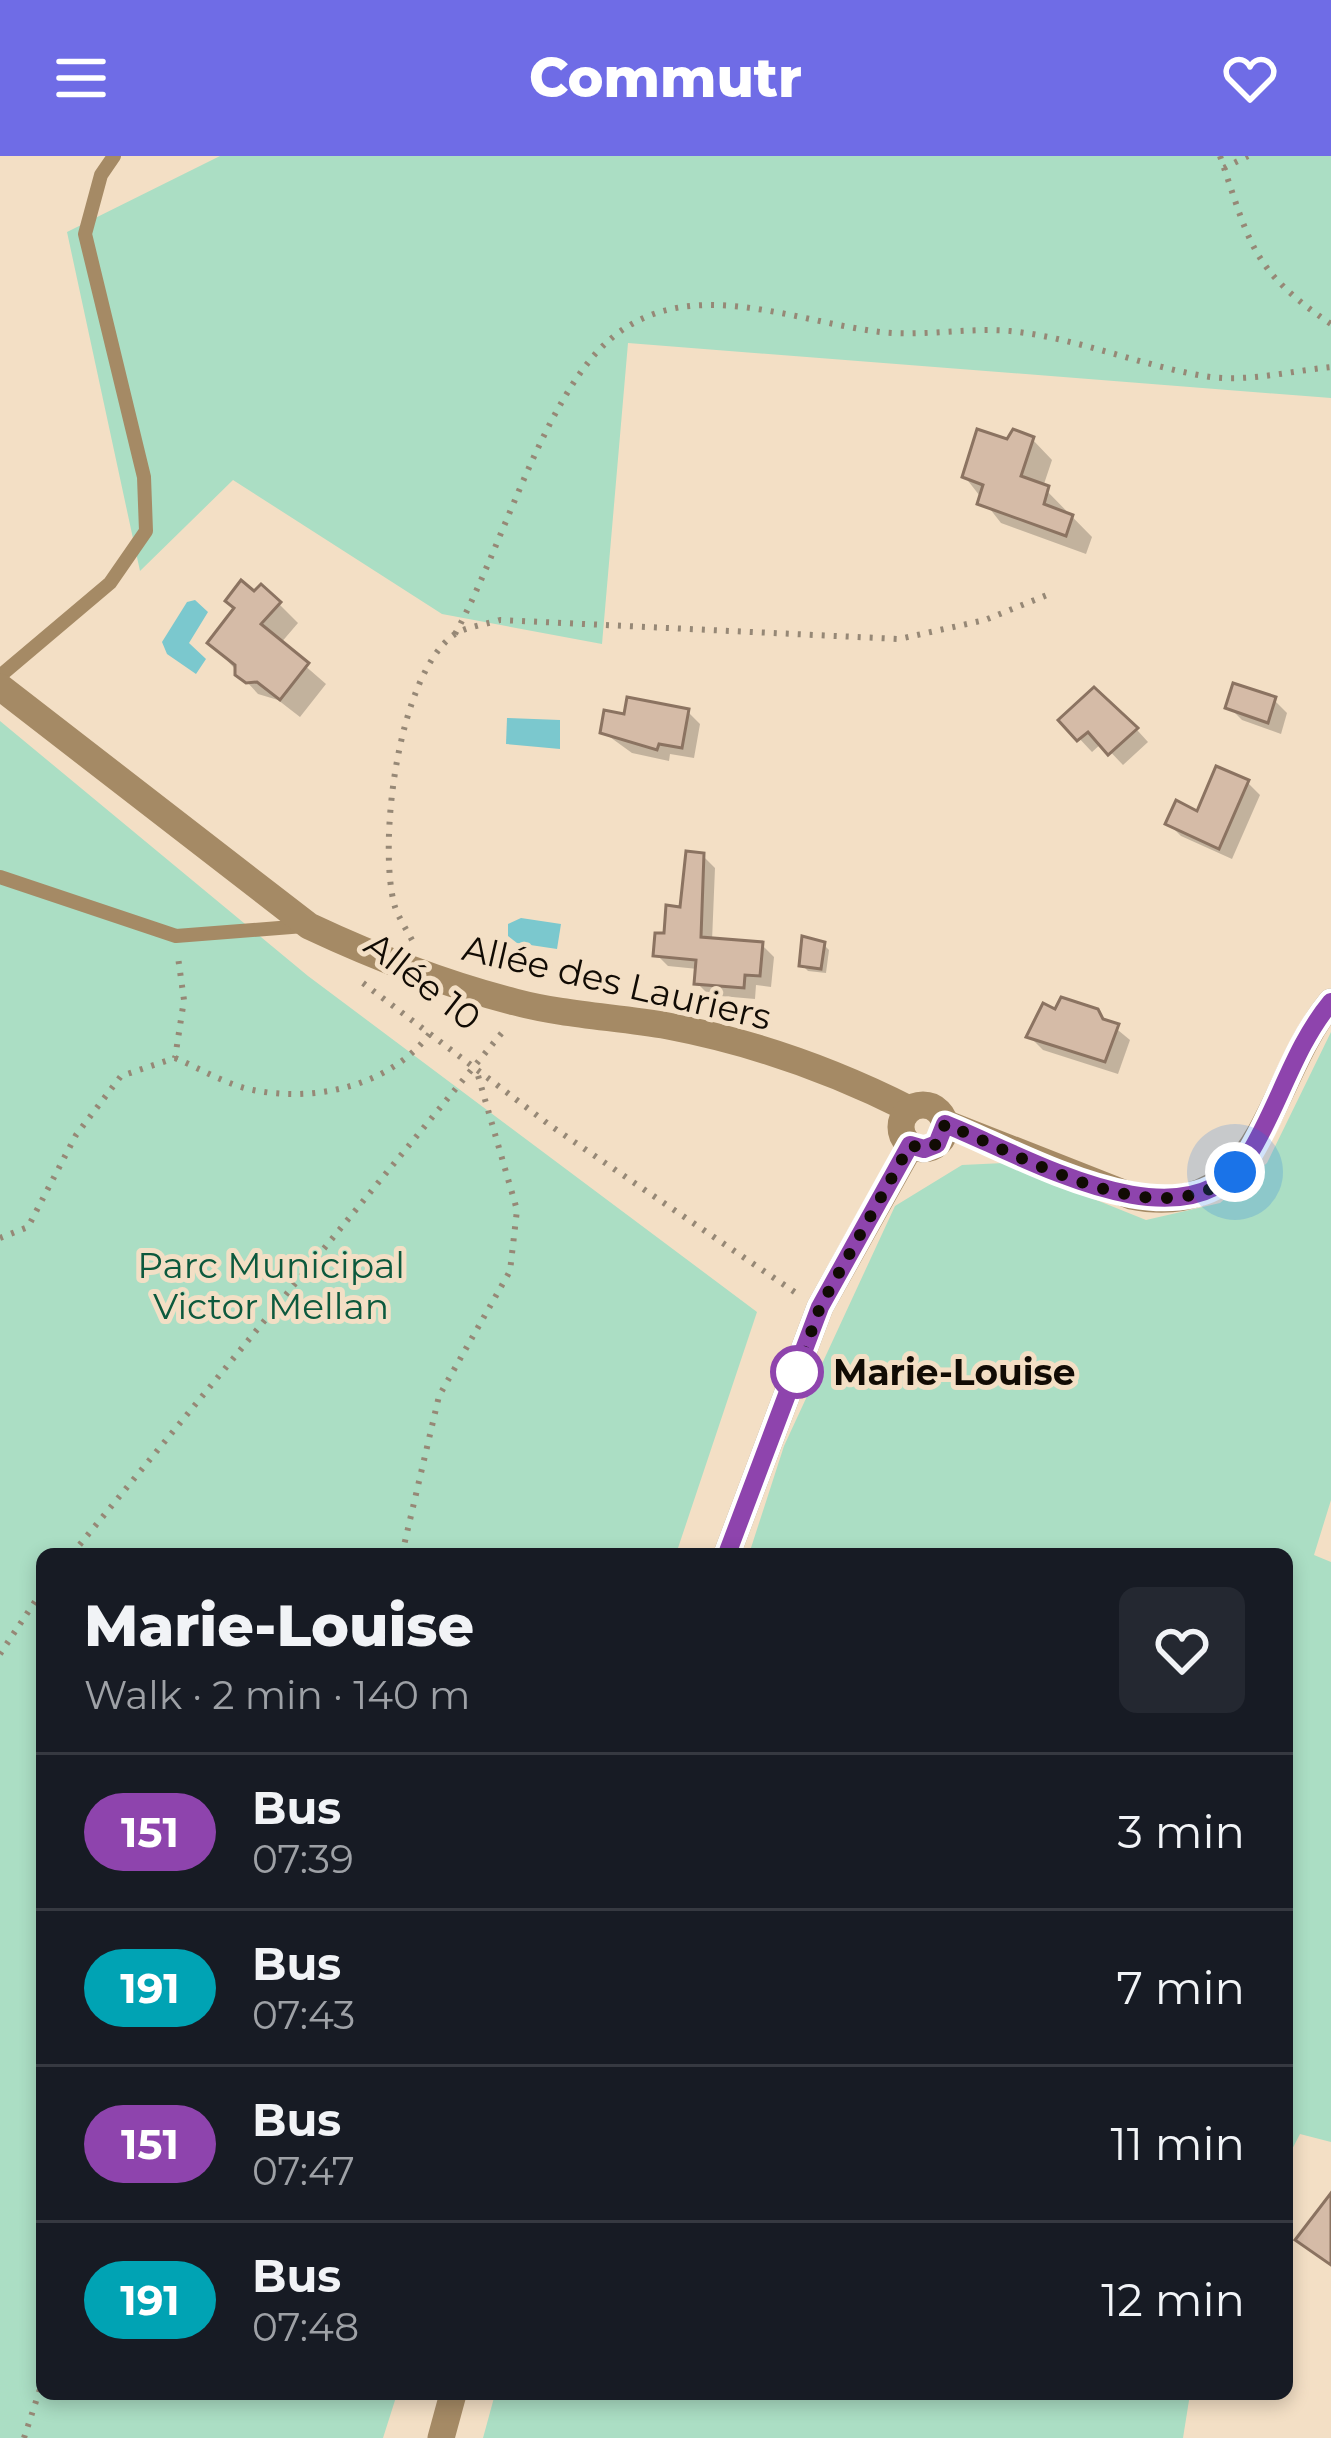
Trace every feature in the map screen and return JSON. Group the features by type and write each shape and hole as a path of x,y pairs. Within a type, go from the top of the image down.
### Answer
{"street":[{"path":"0,687 309,926"},
{"name":"Allée des Lauriers","path":"309,926 430,975 517,1003 672,1027 775,1054 849,1078 909,1109"},
{"path":"945,1124 937,1144 924,1149 910,1145 901,1127 909,1109 931,1106 945,1124 1110,1190 1152,1200 1200,1195 1220,1186 1248,1155 1306,1036 1331,1002"},
{"path":"729,1548 820,1307 910,1145"},
{"path":"442,2438 452,2400"}],"lane":[{"path":"0,676 110,583 146,531 144,477 85,233 100,175 114,156"},
{"path":"0,878 176,936 309,926"}],"path":[{"path":"1220,156 1251,251 1283,292 1331,324"},
{"path":"1224,168 1248,156"},
{"path":"430,975 396,909 392,819 413,697 455,634 564,400 597,352 646,316 702,303 761,308 877,332 1006,331 1063,339 1204,376 1331,367"},
{"path":"455,634 500,620 899,639 985,620 1047,595"},
{"path":"175,1058 184,1000 176,936"},
{"name":"Allée 10","path":"360,981 759,1272 820,1307"},
{"path":"77,1548 497,1042 517,1003"},
{"path":"0,1238 28,1227 76,1135 121,1076 175,1058 253,1090 339,1091 410,1061 430,1034"},
{"path":"403,1548 439,1396 510,1271 517,1210 476,1068"},
{"path":"0,1654 36,1600"},
{"path":"24,2438 36,2400"}],"green space":[{"path":"220,156 1331,156 1331,398 628,343 602,644 442,614 233,480 140,571 67,232"},
{"name":"Parc Municipal Victor Mellan","path":"0,721 308,976 757,1312 678,1548 36,1548 36,2400 395,2400 383,2438 0,2438"},
{"path":"1331,1032 1331,1500 1314,1555 1331,1562 1331,2142 1300,2134 1293,2147 1293,1548 751,1548 784,1446 895,1206 962,1165 1004,1163 1146,1220 1220,1203 1267,1163"},
{"path":"493,2400 1189,2400 1183,2438 483,2438"}],"water":[{"path":"195,600 208,612 189,643 206,659 196,674 167,654 162,642 187,602"},
{"path":"507,718 560,720 560,749 506,744"},
{"path":"521,918 561,924 557,949 517,943 508,936 508,924"}],"building":[{"path":"977,429 1007,439 1013,429 1034,437 1021,476 1049,486 1044,504 1073,515 1066,536 977,504 983,485 962,477"},
{"path":"241,580 254,591 261,584 281,602 261,624 309,663 280,700 257,682 246,683 235,675 235,665 207,643 234,608 225,601"},
{"path":"1233,683 1276,697 1268,723 1225,708"},
{"path":"1094,687 1138,728 1108,755 1088,732 1077,741 1058,720"},
{"path":"627,697 689,709 682,748 659,744 657,750 600,733 604,710 624,714"},
{"path":"1216,766 1249,780 1219,849 1165,824 1176,800 1197,811"},
{"path":"686,851 704,853 701,937 763,942 760,976 745,975 744,988 694,984 696,960 653,956 655,933 664,933 666,905 680,907"},
{"path":"802,936 825,942 821,969 799,966"},
{"path":"1061,997 1098,1009 1103,1019 1119,1024 1105,1062 1026,1037 1043,1003 1055,1009"},
{"path":"1331,2193 1331,2265 1295,2240"}],"bus line":[{"name":"151","path":"729,1548 820,1307 910,1145 931,1148 942,1138 945,1124 1110,1190 1152,1200 1200,1195 1220,1186 1248,1155 1306,1036 1331,1002"}],"place":[{"name":"Marie-Louise","path":"797,1372"}],"route":[{"path":"797,1372 820,1307 910,1145 931,1148 942,1138 945,1124 1110,1190 1152,1200 1200,1195 1235,1172"}]}
